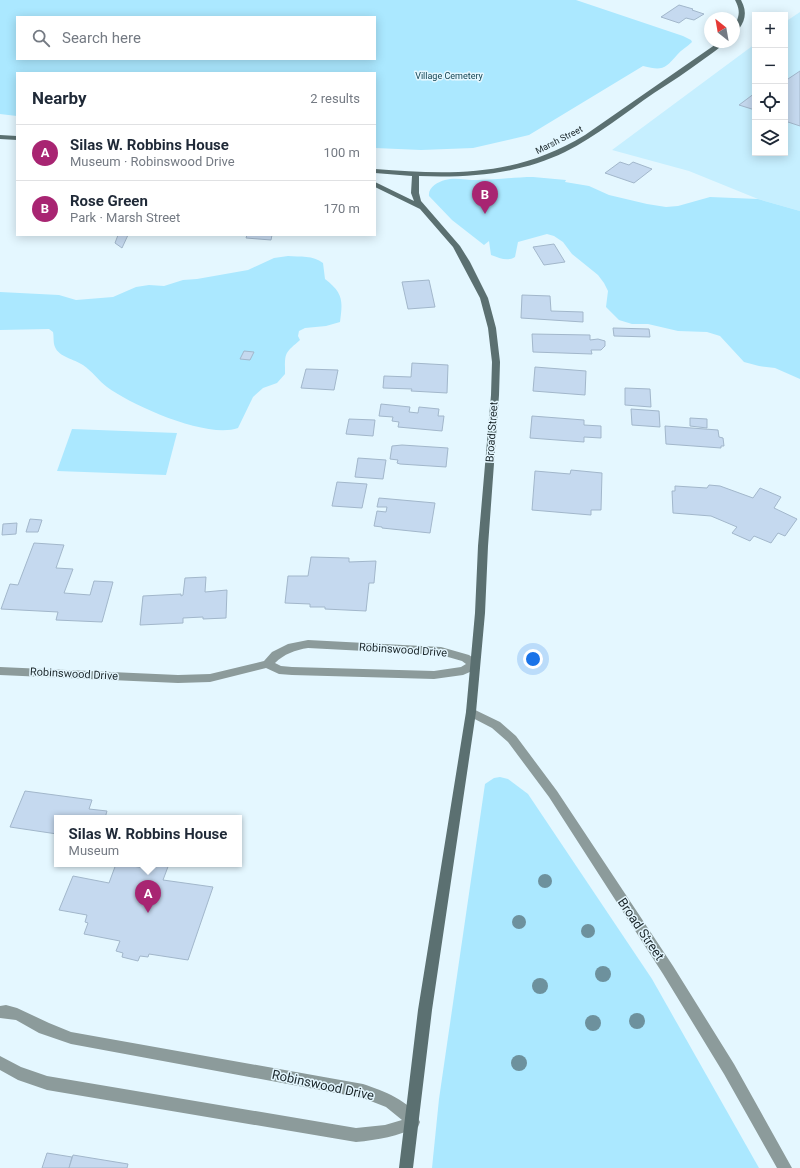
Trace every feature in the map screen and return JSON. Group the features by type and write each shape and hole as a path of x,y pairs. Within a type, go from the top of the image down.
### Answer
{"street":[{"path":"738,0 743,11 743,17 740,24"},
{"name":"Marsh Street","path":"376,171 416,174 468,174 499,171 528,164 554,155 603,126 714,48"},
{"path":"0,137 16,138"},
{"name":"Broad Street","path":"406,1168 413,1122 425,1010 471,712 495,395 495,345 488,312 475,280 456,246 418,202 415,193 416,174"},
{"path":"376,184 412,202 426,212"},
{"name":"Robinswood Drive","path":"0,671 194,679 210,678 267,664 276,654 308,644 441,651 466,658 475,665 463,671 434,675 292,671 279,670 267,664"},
{"name":"Broad Street","path":"471,712 496,725 512,739 553,794 611,885 668,970 728,1069 785,1168"},
{"name":"Robinswood Drive","path":"0,1012 5,1011 18,1015 44,1029 71,1038 363,1091 389,1100 402,1110 413,1122"},
{"path":"0,1063 18,1073 47,1082 356,1135 382,1133 399,1129 413,1122"}],"shaded area":[{"path":"800,12 800,211 758,199 689,171 612,150 752,46 752,156 788,156 788,20"}],"green space":[{"name":"Village Cemetery","path":"0,0 576,0 683,36 692,42 663,68 643,66 529,135 473,148 421,150 376,148 376,72 16,72 16,116 0,114"},
{"path":"533,177 566,180 565,182 589,186 609,195 666,207 678,206 710,197 758,199 800,211 800,379 775,368 744,362 720,336 707,332 678,331 648,324 632,324 619,320 606,307 608,291 598,275 572,254 563,242 554,236 547,234 518,242 515,257 509,259 500,258 491,255 489,241 484,245 452,220 429,196 430,190 434,185 449,179 484,180"},
{"path":"288,256 311,258 319,260 323,263 325,279 335,289 340,298 340,322 326,326 305,328 299,331 298,336 300,340 286,354 285,374 277,383 263,388 253,397 238,428 225,430 208,429 190,425 171,419 134,403 107,387 83,365 60,353 54,345 53,332 49,329 0,330 0,292 59,295 76,300 113,297 136,287 149,285 164,286 183,280 248,270 274,258"},
{"path":"72,429 177,433 166,475 57,471"},
{"path":"500,777 508,779 528,794 652,979 759,1168 432,1168 439,1099 485,784 494,778"}],"building":[{"path":"679,5 704,14 694,20 686,18 679,23 661,17"},
{"path":"800,71 800,126 788,122 788,79"},
{"path":"752,95 752,109 739,105"},
{"path":"620,162 629,165 633,162 652,169 634,183 605,173"},
{"path":"118,236 128,236 122,248 115,243"},
{"path":"247,236 272,236 271,240 246,238"},
{"path":"554,244 565,262 544,265 533,247"},
{"path":"429,280 435,307 408,309 402,282"},
{"path":"522,295 550,296 551,311 583,312 583,322 521,318"},
{"path":"613,328 649,329 650,337 614,336"},
{"path":"532,334 590,335 590,340 598,339 605,341 605,346 601,350 591,350 592,354 533,352"},
{"path":"244,351 254,352 250,360 240,359"},
{"path":"412,363 448,365 447,393 411,391 412,389 383,388 384,376 411,377"},
{"path":"535,367 586,371 585,395 533,391"},
{"path":"306,369 338,370 334,390 301,388"},
{"path":"625,388 650,389 651,407 625,405"},
{"path":"381,404 410,407 409,412 418,413 419,407 439,409 438,416 444,416 442,431 398,427 399,422 392,421 393,417 379,416"},
{"path":"631,409 659,411 660,427 632,425"},
{"path":"532,416 584,420 584,425 601,426 601,438 584,437 584,442 530,438"},
{"path":"690,418 707,419 707,428 690,426"},
{"path":"349,419 375,420 373,436 346,434"},
{"path":"665,426 718,430 719,437 723,438 724,446 721,446 721,448 666,444"},
{"path":"402,445 448,448 446,467 400,464 397,463 398,460 390,459 392,446"},
{"path":"358,458 386,460 383,479 355,477"},
{"path":"571,470 602,473 601,510 591,510 591,515 532,510 535,471 570,474"},
{"path":"337,482 367,484 362,508 332,506"},
{"path":"709,485 720,486 753,498 760,488 781,497 774,508 797,519 785,536 778,533 771,543 754,536 750,541 732,533 737,527 711,516 673,513 672,491 675,491 675,486 707,488"},
{"path":"379,498 435,503 430,533 374,526 377,511 386,512 387,507 377,507"},
{"path":"30,519 42,520 38,532 26,532"},
{"path":"17,523 16,534 2,535 3,524"},
{"path":"34,543 64,545 56,568 73,569 64,593 90,595 94,581 113,582 102,622 56,620 58,612 1,609 10,584 18,585"},
{"path":"311,557 349,558 349,562 376,561 374,583 369,583 366,611 325,609 325,607 310,607 310,604 285,603 288,576 308,576"},
{"path":"206,577 205,592 227,590 226,618 183,618 183,623 140,625 143,596 181,594 181,596 183,595 185,578"},
{"path":"25,791 92,800 89,809 107,811 106,815 54,815 54,834 10,827"},
{"path":"115,867 168,867 163,880 213,887 188,960 149,954 148,957 140,956 138,961 122,957 123,953 116,951 120,941 84,934 88,923 85,922 87,915 59,910 73,876 109,883"},
{"path":"47,1153 72,1157 69,1168 42,1168"},
{"path":"73,1155 128,1164 127,1168 69,1168"}],"place":[{"name":"Rose Green","path":"485,214"},
{"name":"Silas W. Robbins House","path":"148,913"}]}
